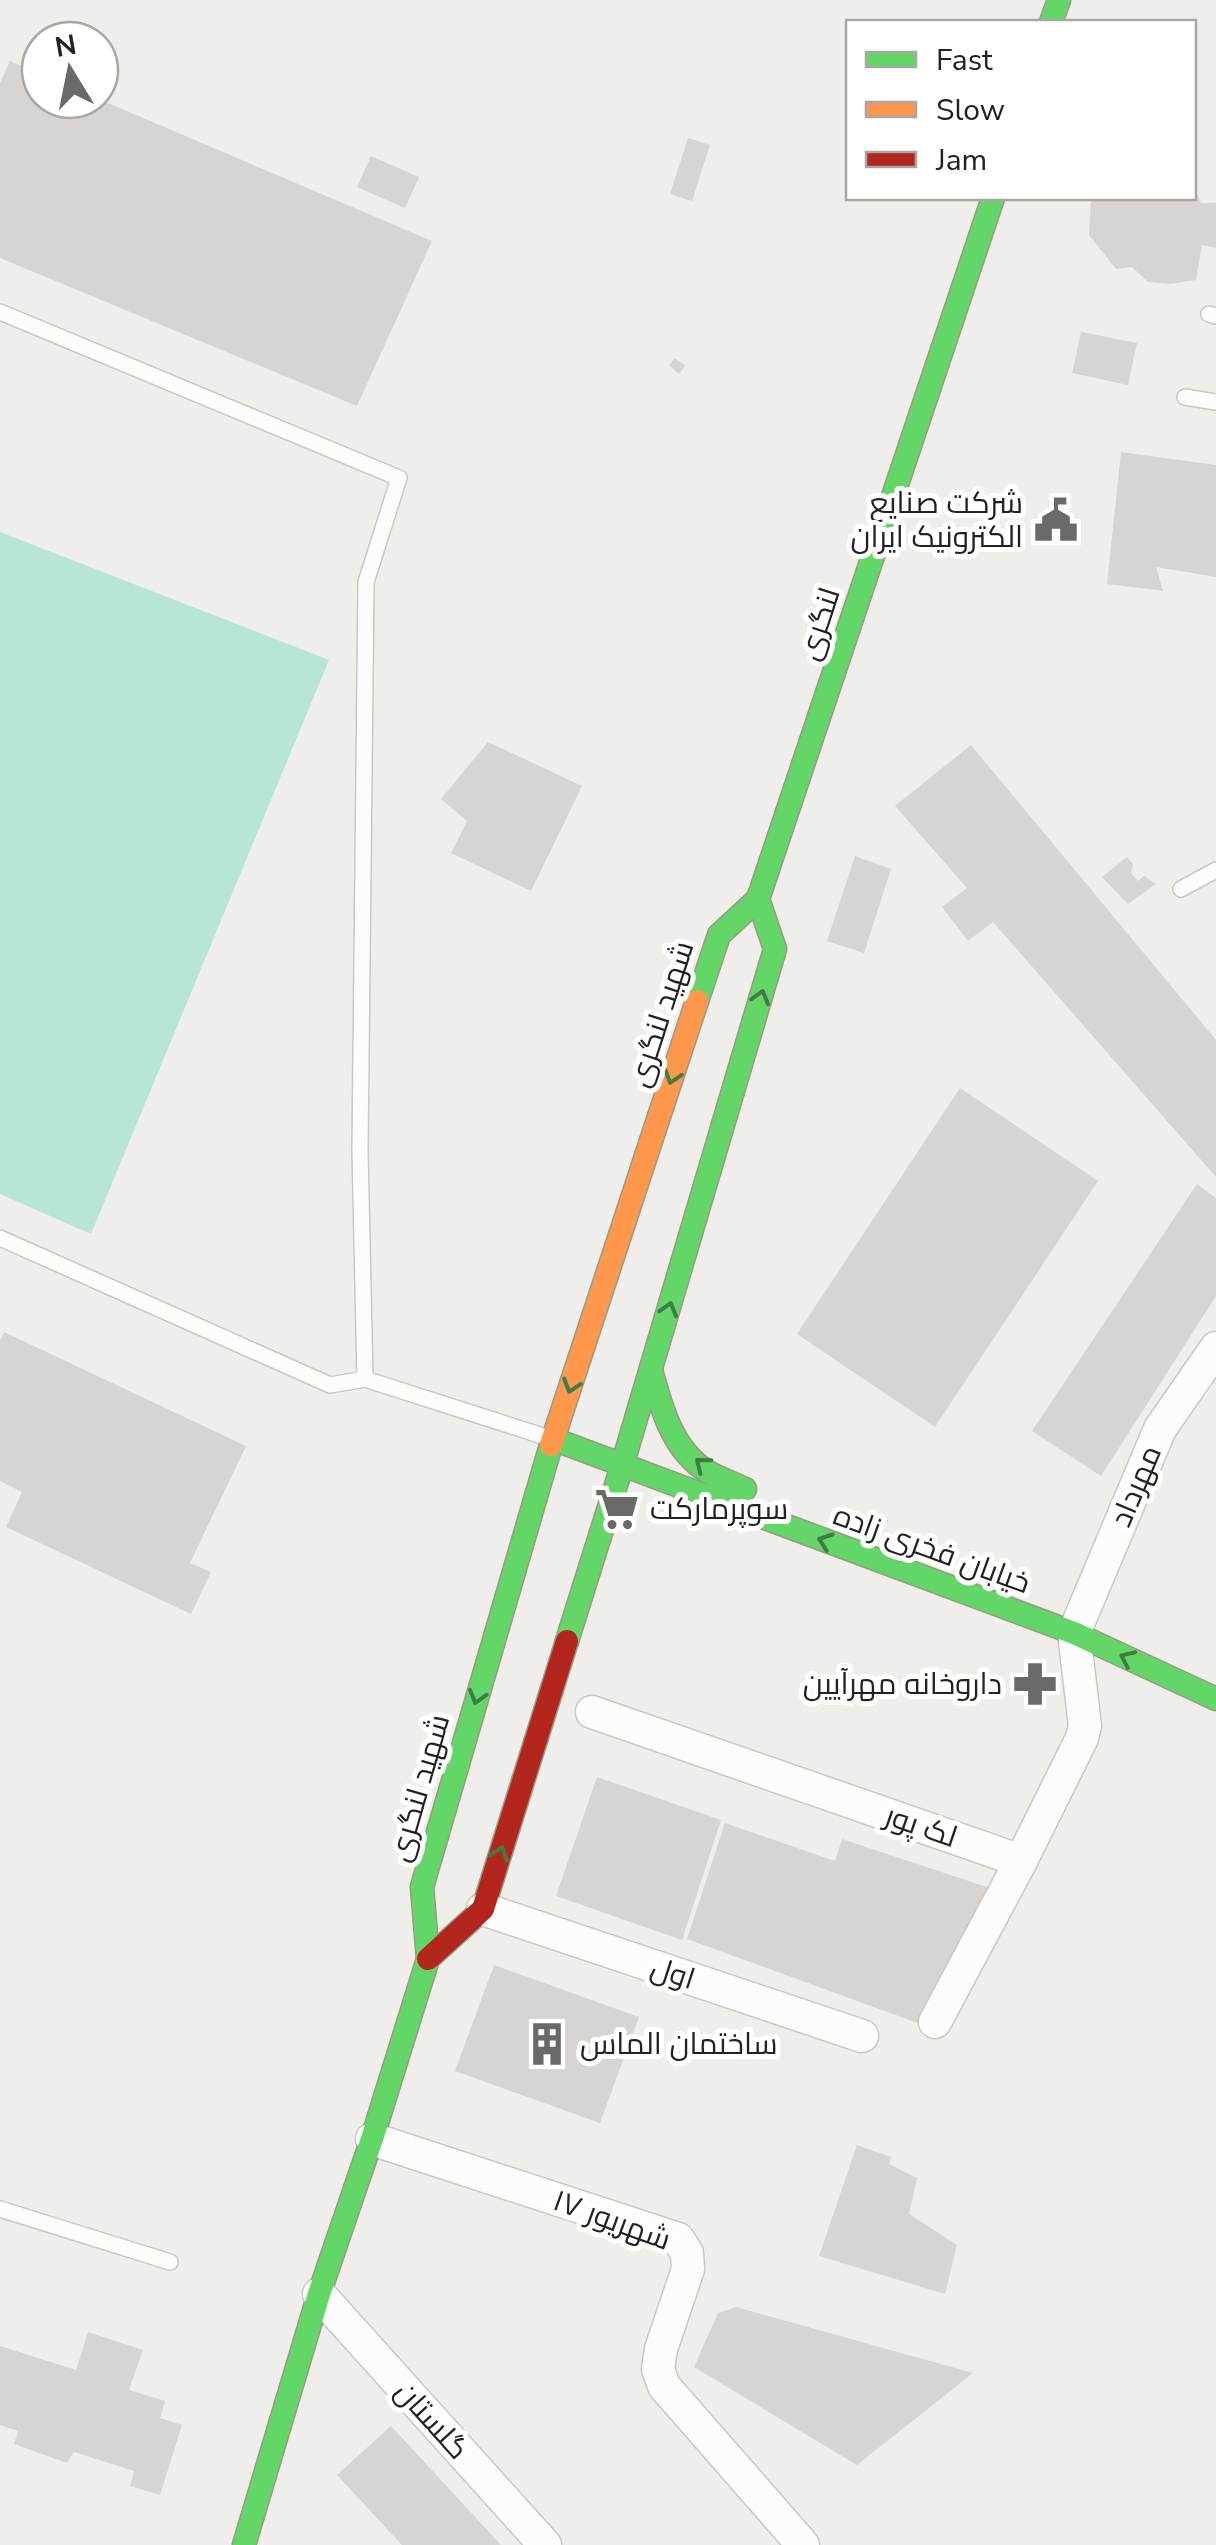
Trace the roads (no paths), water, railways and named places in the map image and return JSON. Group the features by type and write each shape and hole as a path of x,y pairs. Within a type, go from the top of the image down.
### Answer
{"main road":[{"name":"لنگری","path":"758,899 992,200"},
{"path":"428,1959 483,1909 622,1466 775,949 758,899"},
{"name":"شهید لنگری","path":"244,2545 319,2294 428,1959 422,1887 553,1439 720,934 758,899"},
{"path":"651,1370 663,1416 677,1441 702,1468 749,1491 777,1523"},
{"name":"خیابان فخری زاده","path":"553,1439 1074,1633 1216,1699"}],"street":[{"name":"مهرداد","path":"1074,1633 1160,1429 1216,1348"},
{"path":"935,2022 1082,1738 1085,1726 1074,1633"},
{"name":"لک پور","path":"592,1712 1021,1860"},
{"name":"اول","path":"483,1909 862,2036"},
{"name":"۱۷ شهریور","path":"372,2139 678,2239 687,2253 688,2269 658,2369 664,2386 803,2545"},
{"name":"گلستان","path":"319,2294 545,2545"}],"lane":[{"path":"0,312 399,478 366,582 360,1150 365,1379"},
{"path":"1185,396 1216,402"},
{"path":"1181,890 1216,870"},
{"path":"0,1238 330,1385 365,1379 553,1439"},
{"path":"0,2209 170,2262"}],"place":[{"name":"شرکت صنایع الکترونیک ایران","path":"1056,520"},
{"name":"سوپرمارکت","path":"617,1509"},
{"name":"داروخانه مهرآیین","path":"1035,1684"},
{"name":"ساختمان الماس","path":"547,2044"}]}
